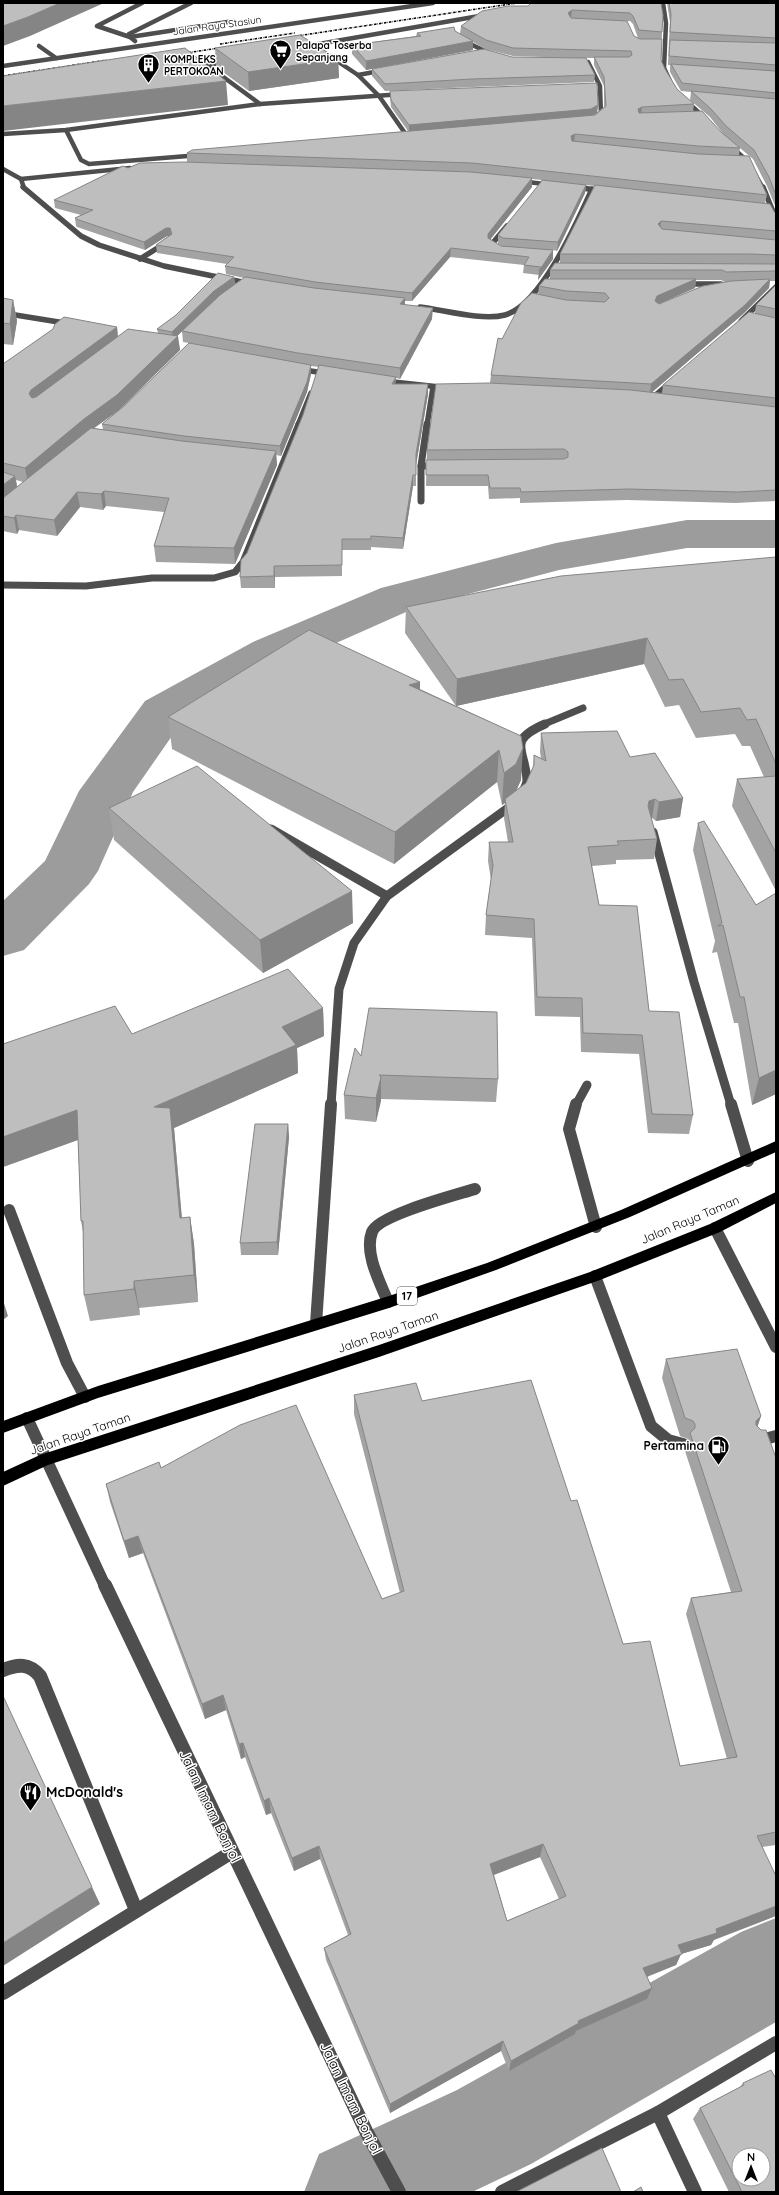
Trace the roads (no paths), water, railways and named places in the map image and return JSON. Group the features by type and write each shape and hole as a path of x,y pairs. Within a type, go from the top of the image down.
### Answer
{"highway":[{"name":"17","path":"3,1428 85,1397 388,1302 596,1227 748,1161 776,1146"},
{"name":"Jalan Raya Taman","path":"3,1480 45,1460 380,1351 595,1276 715,1228 776,1197"}],"street":[{"path":"141,45 128,36 97,26 142,3"},
{"path":"128,36 191,3"},
{"name":"Jalan Raya Stasiun","path":"3,66 433,3"},
{"path":"663,3 666,45 664,68 675,88"},
{"path":"315,48 313,45 321,42 490,14"},
{"path":"128,36 234,21"},
{"path":"457,37 484,52 496,56"},
{"path":"658,44 674,45"},
{"path":"39,46 56,58"},
{"path":"308,50 315,48 358,75 379,96 406,136"},
{"path":"476,53 484,52"},
{"path":"194,73 188,68 238,60"},
{"path":"580,62 596,62"},
{"path":"588,62 600,86 601,115 592,120"},
{"path":"207,65 260,104"},
{"path":"358,75 394,68"},
{"path":"664,68 672,69"},
{"path":"592,86 600,86"},
{"path":"3,134 66,130 260,104 410,94"},
{"path":"686,95 679,95 712,126"},
{"path":"231,102 237,107"},
{"path":"695,116 702,116"},
{"path":"66,130 81,160 89,164 205,154"},
{"path":"399,137 414,136"},
{"path":"727,142 750,161 758,174 776,219"},
{"path":"734,161 750,161"},
{"path":"3,169 21,179 133,168"},
{"path":"21,179 24,189 81,236 140,259 242,285 260,286"},
{"path":"513,180 562,186"},
{"path":"535,190 540,183"},
{"path":"569,187 614,192"},
{"path":"414,306 495,315 515,312 530,298 559,255 592,190"},
{"path":"764,209 772,210"},
{"path":"508,251 497,249 491,245 510,221"},
{"path":"140,259 169,240"},
{"path":"552,254 559,255"},
{"path":"550,268 558,269"},
{"path":"539,284 547,284"},
{"path":"676,284 729,284"},
{"path":"696,291 721,284"},
{"path":"734,327 775,287 768,284"},
{"path":"530,298 537,300"},
{"path":"3,314 81,326"},
{"path":"746,316 754,318"},
{"path":"294,368 315,379 338,375"},
{"path":"652,398 676,378"},
{"path":"3,585 86,586 152,578 214,578 235,572 243,562 279,461 315,379"},
{"path":"375,380 433,387 456,388"},
{"path":"421,501 421,466 433,387"},
{"path":"644,398 660,399"},
{"path":"421,466 445,466"},
{"path":"316,1324 339,989 354,943 386,896 519,800 527,781 519,746 523,738 531,730 583,708"},
{"path":"651,824 694,982 748,1161"},
{"path":"266,826 386,896"},
{"path":"587,1085 575,1107 569,1129 596,1227"},
{"path":"388,1302 370,1247 372,1232 375,1227 388,1217 475,1189"},
{"path":"9,1210 67,1363 85,1397"},
{"path":"715,1228 776,1347"},
{"path":"595,1276 652,1426 668,1440 683,1444"},
{"name":"Jalan Imam Bonjol","path":"27,1418 45,1460 366,2131 399,2192"},
{"path":"758,1441 776,1436"},
{"path":"3,1670 22,1665 33,1667 40,1676 136,1910"},
{"path":"3,1992 232,1852"},
{"path":"502,2192 658,2113 776,2043"},
{"path":"658,2113 695,2192"}],"waterway":[{"path":"3,936 69,871 106,791 163,712 271,653 398,598 556,557 687,534 776,534"},
{"path":"357,2192 494,2127 776,1967"}],"railway":[{"path":"290,37 517,3"},
{"path":"220,44 295,33"},
{"path":"179,54 226,47"},
{"path":"3,76 107,60"}],"place":[{"name":"Palapa Toserba Sepanjang","path":"280,70"},
{"name":"KOMPLEKS PERTOKOAN","path":"149,84"},
{"name":"Pertamina","path":"719,1466"},
{"name":"McDonald's","path":"30,1812"}]}
